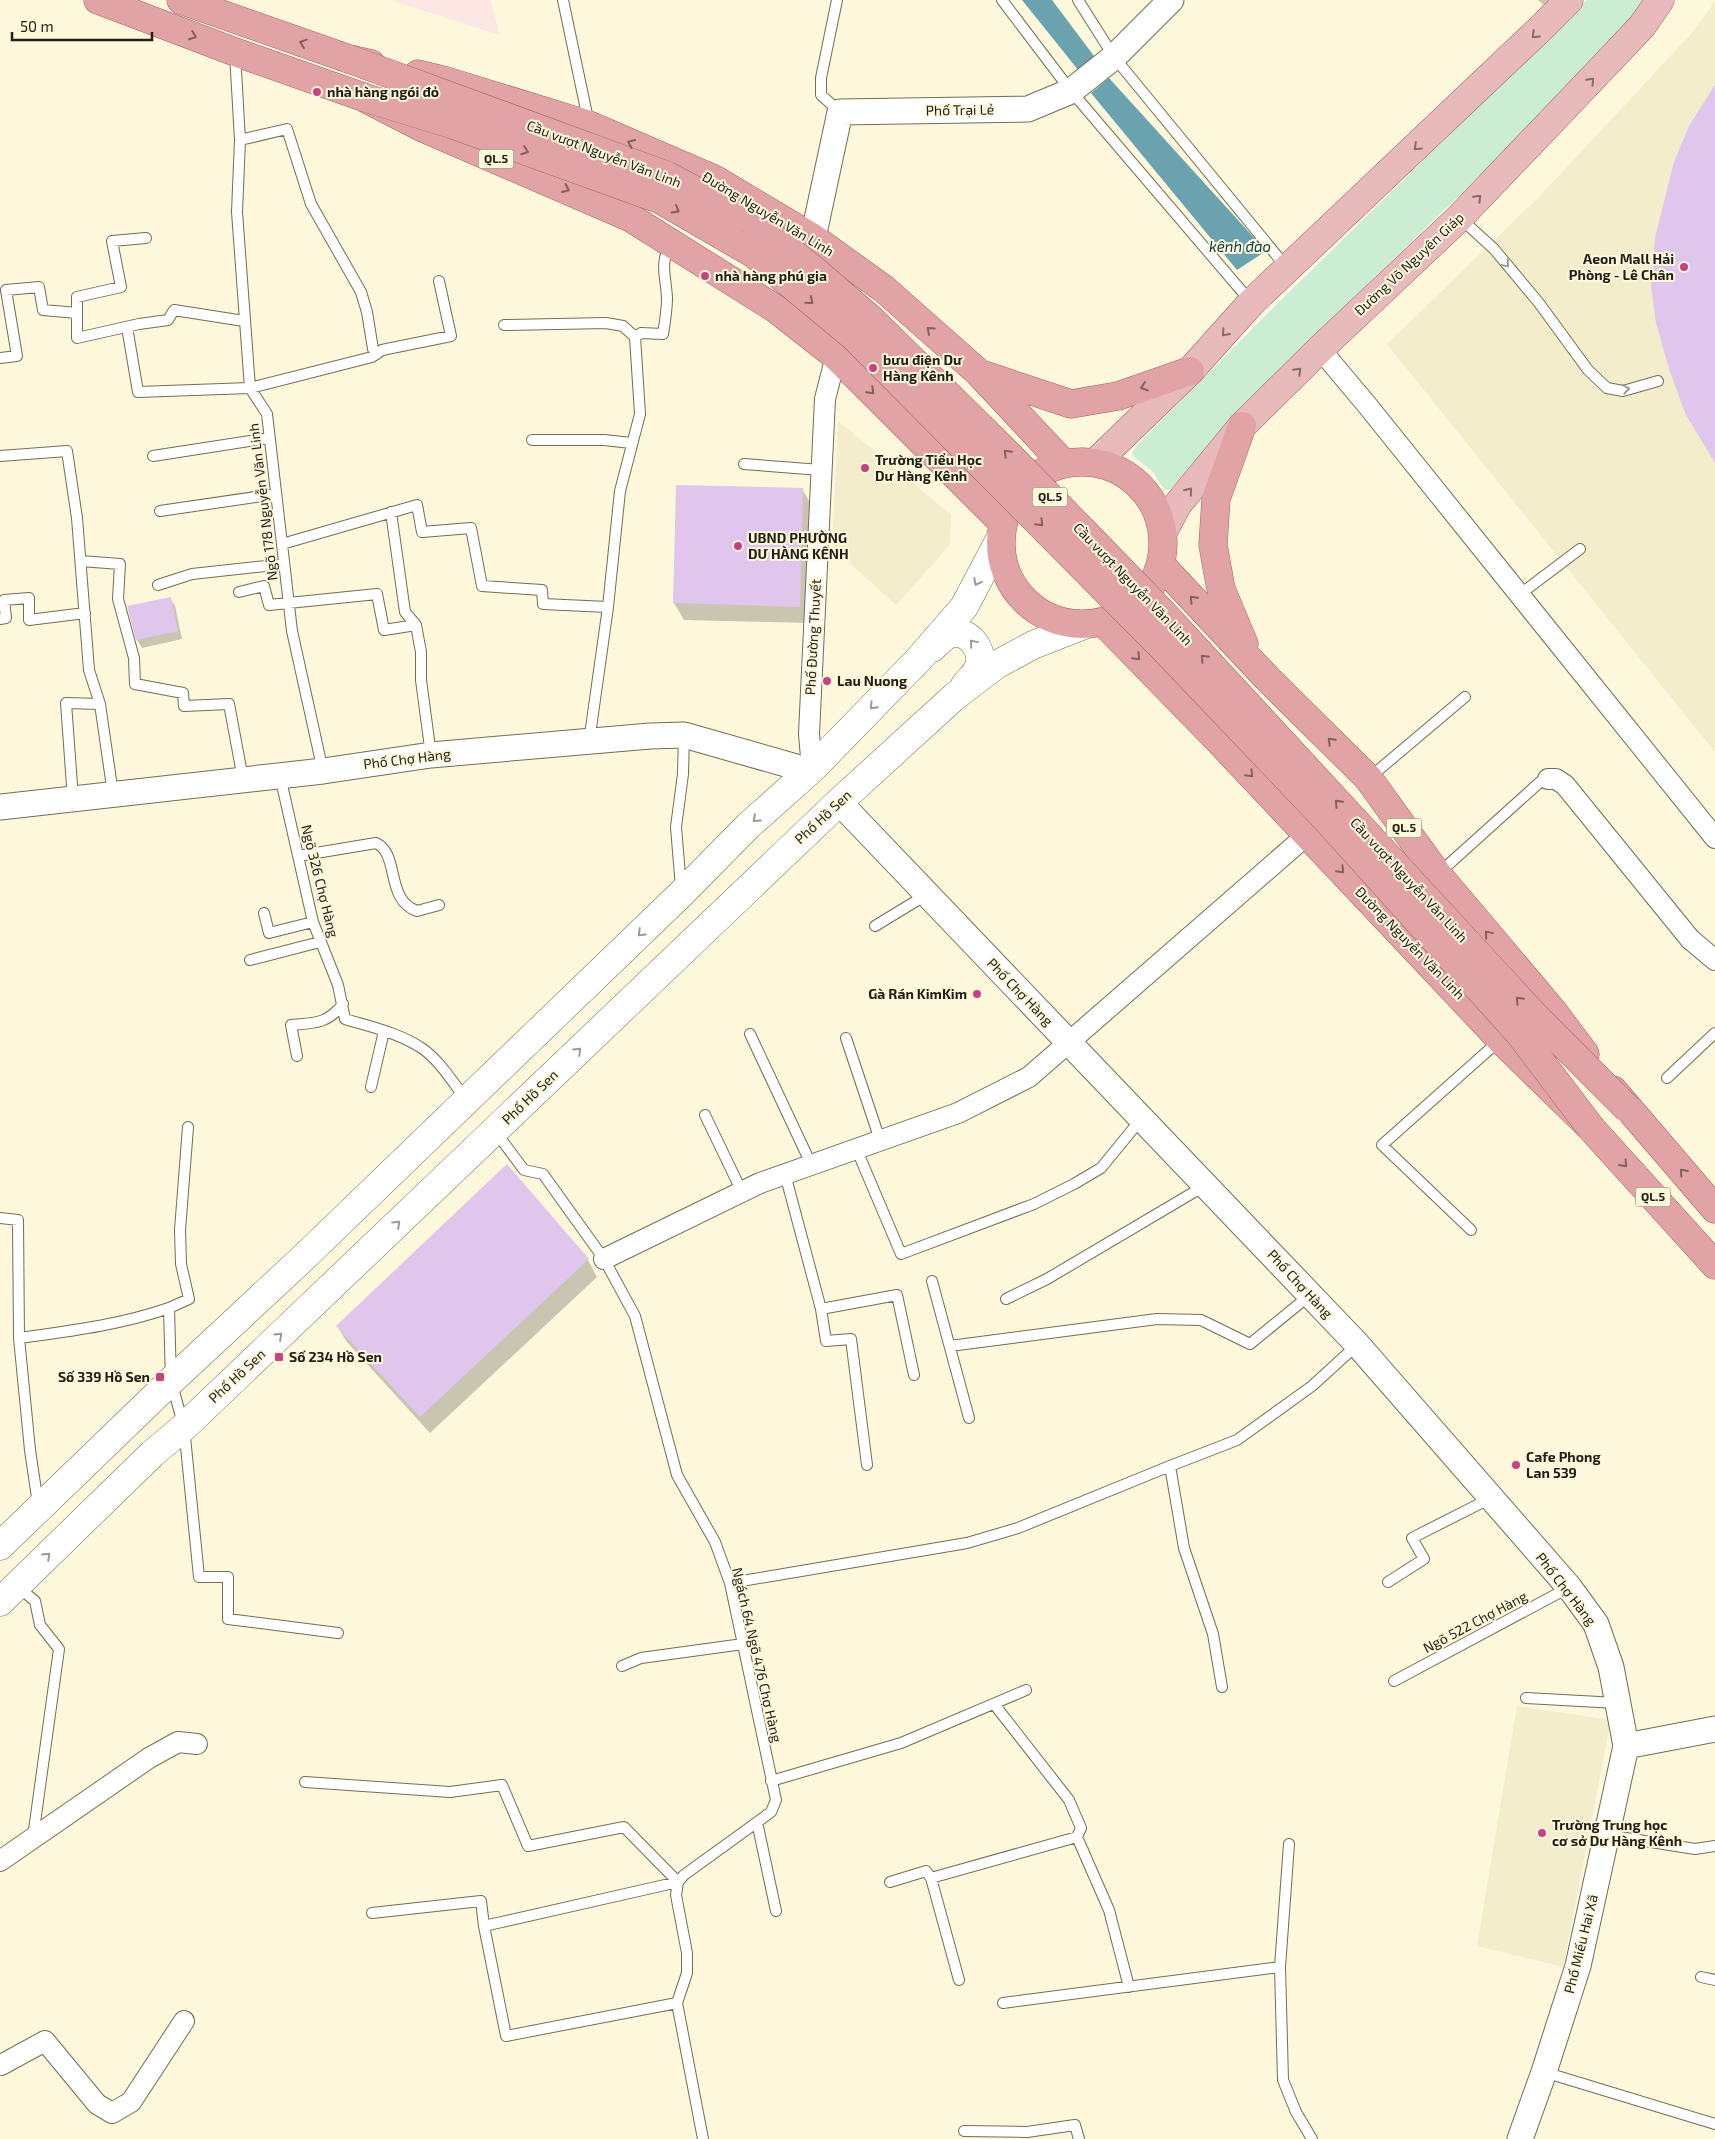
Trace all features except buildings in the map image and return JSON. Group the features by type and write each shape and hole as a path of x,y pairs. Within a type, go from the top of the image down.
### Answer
{"highway":[{"name":"QL.5","path":"98,0 235,52 363,97 423,128 631,218 776,309 836,356 896,416 1001,531"},
{"name":"Đường Nguyễn Văn Linh","path":"181,0 350,60 443,80 589,124 714,180 813,238 884,289 979,373 1063,463"},
{"name":"Cầu vượt Nguyễn Văn Linh","path":"350,60 668,176 752,221 815,271 872,320 1004,450 1161,611 1535,1016 1628,1109"},
{"name":"Cầu vượt Nguyễn Văn Linh","path":"363,97 452,124 659,200 754,254 853,336 1163,648 1326,819 1519,1033 1591,1128"},
{"path":"896,416 918,423 928,421 959,394 965,376 953,351"},
{"path":"979,373 1071,404 1118,396 1190,371"},
{"path":"1219,741 1212,724 1213,706 1221,690 1234,679 1250,676 1259,669 1221,590 1213,545 1216,499 1242,426"},
{"path":"1079,461 1096,462 1117,469 1135,481 1149,497 1159,516 1163,532 1164,549 1161,565 1153,585 1140,602 1123,614 1094,624 1066,623 1044,615 1025,602 1011,584 1002,562 1001,531 1011,502 1024,484 1042,471 1063,463 1079,461"},
{"name":"QL.5","path":"1161,565 1259,669 1368,778 1438,875 1552,1010 1628,1109 1715,1209"},
{"name":"Đường Nguyễn Văn Linh","path":"1094,624 1219,741 1501,1040 1591,1128 1715,1265"}],"main road":[{"path":"1096,462 1190,371 1251,303 1540,30 1569,0"},
{"name":"Đường Võ Nguyên Giáp","path":"1163,532 1178,504 1242,426 1320,349 1459,218 1642,26 1660,0"},
{"path":"0,1546 171,1381 302,1260 682,893 748,826 811,770 919,659 964,607 1001,531"},
{"name":"Phố Hồ Sen","path":"8,1594 152,1454 184,1427 839,802 954,697 996,665 1033,645 1094,624"},
{"path":"919,659 945,637 954,633 967,636 975,644 980,653 980,664 976,672 954,697"},
{"path":"123,1427 152,1454"}],"street":[{"name":"Phố Trại Lẻ","path":"840,112 1028,109 1071,92 1114,57 1171,0"},
{"path":"813,238 840,112"},
{"path":"1320,349 1715,838"},
{"name":"Phố Đường Thuyết","path":"811,770 809,734 825,399 836,356"},
{"name":"Phố Chợ Hàng","path":"0,807 323,771 431,754 684,735 811,770"},
{"path":"1548,779 1556,780 1565,785 1690,939 1715,960"},
{"name":"Phố Chợ Hàng","path":"839,802 1357,1344 1569,1587 1596,1624 1611,1667 1626,1746"},
{"path":"604,1259 742,1192 811,1164 958,1112 1029,1077 1307,835"},
{"path":"1626,1746 1715,1729"},
{"path":"0,1861 150,1758 178,1742 197,1744"},
{"name":"Phố Miếu Hai Xã","path":"1520,2139 1578,1966 1626,1746"},
{"path":"0,2064 45,2041 97,2104 112,2113 131,2102 184,2020"}],"lane":[{"path":"563,0 589,124"},
{"path":"837,0 821,78 821,95 840,112"},
{"path":"1002,0 1071,92 1251,303"},
{"path":"1078,0 1114,57 1287,269"},
{"name":"Ngõ 178 Nguyễn Văn Linh","path":"235,52 240,140 237,212 250,388 267,414 292,631 323,771"},
{"path":"240,140 287,128 310,204 361,292 368,312 373,349 378,354"},
{"path":"1459,218 1494,249 1539,304 1588,370 1607,388 1623,391 1658,381"},
{"path":"146,238 112,242 121,287 77,297 77,338 168,320 174,310 244,321"},
{"path":"635,337 641,334 663,334 667,298 663,264 664,255 671,243"},
{"path":"127,327 138,392 250,388 322,371 378,354 382,350 451,336 439,281"},
{"path":"0,358 17,356 6,290 39,287 43,310 77,313"},
{"path":"504,325 606,323 623,326 635,337 640,414 620,491 608,607 589,743"},
{"path":"153,456 270,438"},
{"path":"532,440 604,440 631,444"},
{"path":"0,456 67,451 81,561 89,670 100,704 113,795"},
{"path":"744,464 821,470"},
{"path":"160,511 276,494"},
{"path":"282,544 417,505 422,532 471,528 482,586 542,590 543,604 608,607"},
{"path":"391,512 405,612 416,625 421,652 422,680 431,754"},
{"path":"1520,595 1580,549"},
{"path":"81,561 120,564 118,598 134,658 135,684 183,693 184,706 229,704 243,780"},
{"path":"158,585 192,574 284,564"},
{"path":"239,592 264,586 269,604 288,604 377,594 384,630 416,625"},
{"path":"0,619 6,618 4,600 28,598 29,620 85,613"},
{"path":"1368,778 1465,697"},
{"path":"73,800 66,702 100,704"},
{"path":"682,893 676,827 683,774 684,735"},
{"name":"Ngõ 326 Chợ Hàng","path":"280,775 314,922 320,942 338,985 345,1019 384,1031 424,1049 467,1100"},
{"path":"1438,875 1540,782 1548,779"},
{"path":"298,856 376,843 383,846 395,884 405,903 417,911 439,905"},
{"path":"875,926 927,894"},
{"path":"264,912 269,933 314,922"},
{"path":"250,960 320,942"},
{"path":"298,1056 291,1025 320,1022 330,1018 343,1004"},
{"path":"371,1087 384,1031"},
{"path":"1667,1078 1715,1033"},
{"path":"750,1034 811,1164"},
{"path":"846,1038 880,1140"},
{"path":"1471,1230 1382,1145 1501,1040"},
{"path":"706,1115 742,1192"},
{"path":"856,1148 901,1254 1034,1204 1074,1184 1101,1168 1142,1118"},
{"path":"19,1338 137,1320 169,1308 188,1298 181,1264 180,1247 188,1127"},
{"name":"Ngách 64 Ngõ 476 Chợ Hàng","path":"495,1131 524,1170 543,1174 604,1259 635,1316 677,1475 714,1542 730,1583 776,1800 774,1807 757,1822"},
{"path":"785,1174 821,1309 826,1341 851,1339 868,1465"},
{"path":"1006,1298 1047,1279 1207,1185"},
{"path":"0,1218 18,1220 19,1338 30,1450 39,1507"},
{"path":"932,1281 969,1418"},
{"path":"950,1346 1156,1319 1201,1320 1250,1344 1310,1294"},
{"path":"821,1309 897,1295 914,1375"},
{"path":"169,1308 171,1381 184,1427 200,1577 228,1577 228,1619 338,1633"},
{"path":"730,1583 966,1543 1018,1528 1237,1440 1312,1386 1357,1344"},
{"path":"1170,1466 1184,1548 1213,1634 1222,1687"},
{"path":"1388,1582 1424,1559 1412,1538 1491,1498"},
{"name":"Ngõ 522 Chợ Hàng","path":"1394,1682 1569,1587"},
{"path":"8,1594 35,1601 40,1625 59,1649 33,1837"},
{"path":"622,1666 641,1658 743,1644"},
{"path":"771,1781 901,1743 1026,1690"},
{"path":"1526,1698 1618,1703"},
{"path":"994,1704 1069,1800 1081,1828 1077,1837 1109,1910 1130,1987"},
{"path":"305,1782 450,1792 502,1785 528,1846 624,1826 678,1882"},
{"path":"703,2139 677,2002 687,1973 687,1953 676,1895 678,1882 684,1875 757,1822 776,1911"},
{"path":"1606,1835 1695,1849 1715,1846"},
{"path":"931,1878 1077,1837"},
{"path":"1289,1844 1280,1967 1283,2080 1296,2112 1312,2139"},
{"path":"890,1882 926,1871 931,1878 959,1980"},
{"path":"484,1926 678,1882"},
{"path":"372,1913 480,1901 506,2036 677,2002"},
{"path":"1003,2003 1280,1967"},
{"path":"1700,1977 1715,1980"},
{"path":"1544,2072 1715,2124"},
{"path":"964,2131 1028,2132 1075,2125 1079,2139"}],"shaded area":[{"path":"390,0 490,0 500,35"},
{"path":"1715,2 1715,752 1387,344 1538,198 1690,35"},
{"name":"Trường Tiểu Học Dư Hàng Kênh","path":"838,421 951,515 950,545 896,605 832,547"},
{"name":"Trường Trung học cơ sở Dư Hàng Kênh","path":"1517,1706 1611,1720 1563,1967 1477,1946"}],"green space":[{"path":"1587,0 1651,0 1528,129 1353,298 1172,488 1167,490 1164,488 1151,470 1132,453 1136,446 1266,315"}],"water":[{"path":"1022,0 1052,0 1094,56 1079,71"},
{"name":"kênh đào","path":"1109,78 1266,251 1237,270 1091,93"}],"place":[{"name":"nhà hàng ngói đỏ","path":"317,92"},
{"name":"Aeon Mall Hải Phòng - Lê Chân","path":"1684,267"},
{"name":"nhà hàng phú gia","path":"705,276"},
{"name":"bưu điện Dư Hàng Kênh","path":"873,368"},
{"name":"Trường Tiểu Học Dư Hàng Kênh","path":"865,468"},
{"name":"UBND PHƯỜNG DƯ HÀNG KÊNH","path":"738,546"},
{"name":"Lau Nuong","path":"827,681"},
{"name":"Gà Rán KimKim","path":"977,994"},
{"name":"Số 234 Hồ Sen","path":"279,1357"},
{"name":"Số 339 Hồ Sen","path":"160,1377"},
{"name":"Cafe Phong Lan 539","path":"1516,1465"},
{"name":"Trường Trung học cơ sở Dư Hàng Kênh","path":"1542,1833"}]}
